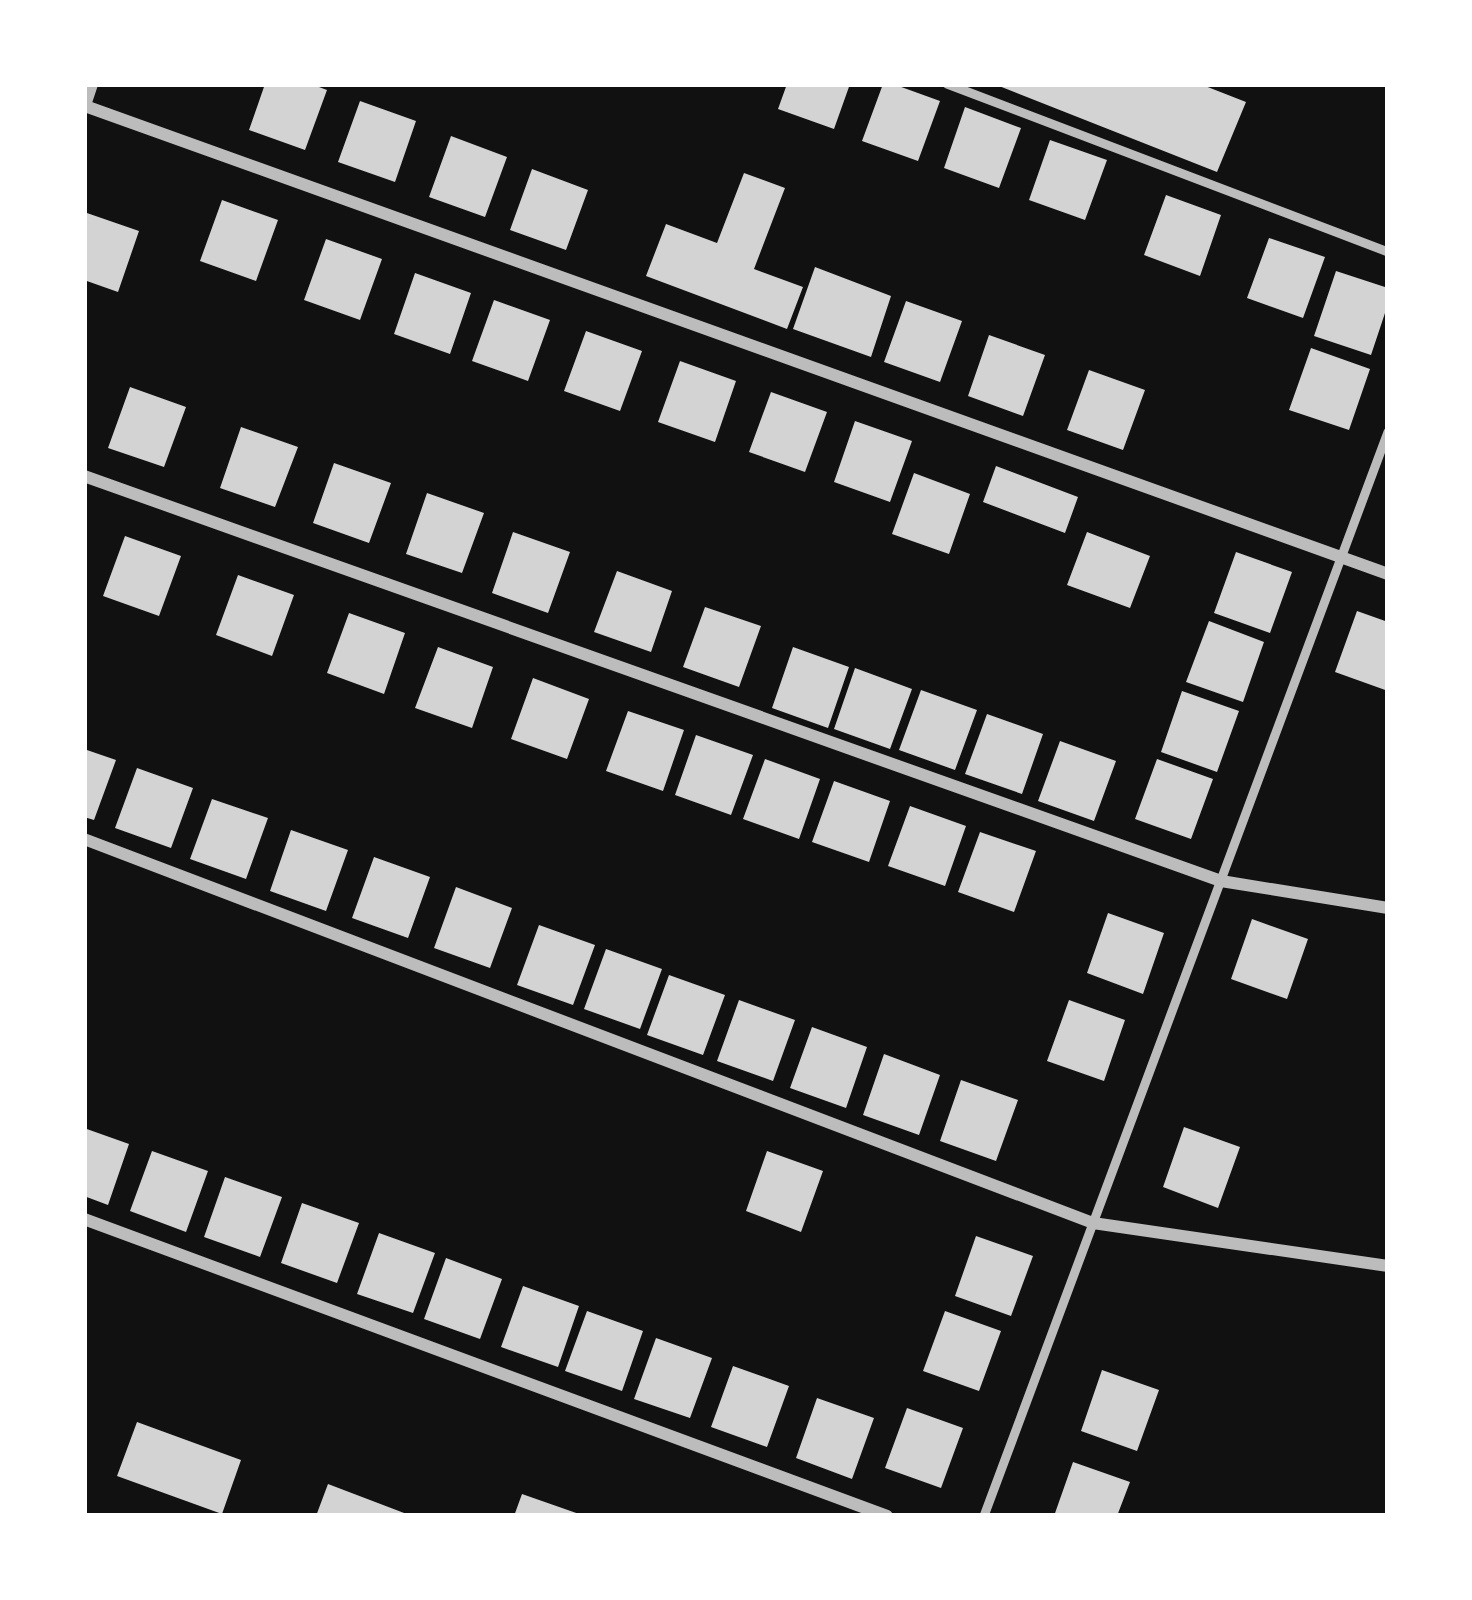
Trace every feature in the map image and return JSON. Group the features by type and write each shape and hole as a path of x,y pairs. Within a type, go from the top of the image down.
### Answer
{"street":[{"path":"92,84 84,107 1388,574"},
{"path":"84,476 1221,881 1388,908"},
{"path":"84,839 1094,1223 1388,1266"},
{"path":"84,1219 887,1516"}],"lane":[{"path":"947,84 1388,251"},
{"path":"984,1516 1388,432"}],"building":[{"path":"265,84 311,84 327,90 305,150 249,130"},
{"path":"787,84 850,84 834,129 778,109"},
{"path":"883,84 940,101 918,161 862,141"},
{"path":"994,84 1200,84 1246,102 1217,172"},
{"path":"360,101 416,121 395,182 338,162"},
{"path":"965,107 1021,128 999,188 944,168"},
{"path":"451,136 507,157 485,217 429,197"},
{"path":"1050,140 1107,160 1085,220 1029,200"},
{"path":"532,169 588,190 566,250 510,230"},
{"path":"744,173 785,188 754,269 803,287 787,329 646,276 666,224 717,243"},
{"path":"1166,195 1221,215 1200,276 1144,255"},
{"path":"222,200 278,220 256,281 200,261"},
{"path":"84,212 139,231 118,292 84,280"},
{"path":"1269,238 1325,257 1303,318 1247,298"},
{"path":"326,239 382,259 360,320 304,300"},
{"path":"815,267 891,296 871,357 793,329"},
{"path":"1336,271 1388,288 1388,304 1371,355 1314,336"},
{"path":"415,273 471,293 450,354 394,334"},
{"path":"494,300 550,320 528,381 472,361"},
{"path":"906,301 962,321 940,382 884,362"},
{"path":"586,331 642,351 620,411 564,391"},
{"path":"989,335 1045,355 1023,416 968,396"},
{"path":"1311,348 1370,369 1349,430 1289,410"},
{"path":"680,361 736,381 715,442 658,422"},
{"path":"1089,370 1145,390 1123,450 1067,430"},
{"path":"130,387 186,407 164,467 108,448"},
{"path":"771,392 827,412 805,472 749,452"},
{"path":"855,421 912,441 890,502 834,482"},
{"path":"241,427 298,447 275,507 220,488"},
{"path":"334,463 391,483 369,543 313,523"},
{"path":"996,466 1078,497 1065,533 983,502"},
{"path":"914,473 970,494 949,554 892,534"},
{"path":"427,493 484,513 462,573 406,554"},
{"path":"513,532 570,552 548,613 492,593"},
{"path":"1087,532 1150,556 1130,608 1067,585"},
{"path":"125,536 181,556 159,616 103,596"},
{"path":"1236,552 1292,572 1270,633 1214,613"},
{"path":"617,571 672,591 651,652 594,632"},
{"path":"238,575 294,595 272,656 216,635"},
{"path":"705,607 761,626 739,687 683,667"},
{"path":"1357,611 1388,622 1388,691 1335,672"},
{"path":"349,613 405,633 384,694 327,673"},
{"path":"1209,621 1264,642 1243,702 1186,682"},
{"path":"438,647 493,667 472,728 415,708"},
{"path":"793,647 849,667 828,728 772,708"},
{"path":"855,668 912,689 890,749 834,729"},
{"path":"533,678 589,699 567,759 511,739"},
{"path":"921,690 977,710 955,770 899,750"},
{"path":"1182,691 1239,711 1217,772 1161,752"},
{"path":"628,711 684,730 663,791 606,771"},
{"path":"987,714 1043,734 1022,794 965,774"},
{"path":"696,735 753,755 731,815 675,795"},
{"path":"1060,741 1116,761 1094,821 1038,801"},
{"path":"84,749 116,760 94,820 84,817"},
{"path":"765,759 820,779 799,839 743,819"},
{"path":"1157,759 1213,779 1191,839 1135,819"},
{"path":"137,768 193,788 171,848 115,828"},
{"path":"834,781 890,801 869,862 812,842"},
{"path":"212,799 268,818 246,879 190,859"},
{"path":"910,806 966,826 945,886 888,866"},
{"path":"291,830 348,850 326,911 270,891"},
{"path":"980,832 1036,851 1014,912 958,892"},
{"path":"374,857 430,877 408,938 352,918"},
{"path":"456,887 512,908 490,968 434,948"},
{"path":"1108,913 1164,933 1143,994 1087,973"},
{"path":"1252,919 1308,939 1287,999 1231,979"},
{"path":"539,925 595,945 573,1005 517,985"},
{"path":"606,949 662,969 640,1029 584,1009"},
{"path":"669,975 725,995 703,1055 647,1035"},
{"path":"739,1000 795,1020 773,1081 717,1061"},
{"path":"1069,1000 1125,1020 1104,1081 1047,1061"},
{"path":"812,1027 867,1047 846,1108 790,1088"},
{"path":"884,1054 940,1075 919,1135 863,1115"},
{"path":"961,1080 1018,1100 996,1161 940,1141"},
{"path":"1184,1127 1240,1147 1218,1208 1163,1187"},
{"path":"84,1128 129,1144 108,1205 84,1196"},
{"path":"152,1151 208,1171 186,1232 130,1211"},
{"path":"767,1151 823,1171 801,1232 746,1211"},
{"path":"225,1177 282,1197 260,1257 204,1237"},
{"path":"302,1203 359,1223 337,1283 281,1263"},
{"path":"379,1233 435,1253 413,1313 357,1294"},
{"path":"976,1236 1033,1256 1011,1316 955,1296"},
{"path":"446,1258 502,1279 480,1339 424,1319"},
{"path":"523,1286 579,1306 558,1367 501,1347"},
{"path":"587,1311 643,1331 622,1391 565,1371"},
{"path":"945,1311 1001,1331 979,1391 923,1371"},
{"path":"656,1338 712,1358 690,1418 634,1399"},
{"path":"733,1366 789,1386 767,1447 711,1427"},
{"path":"1102,1370 1159,1390 1137,1451 1081,1431"},
{"path":"817,1398 874,1418 852,1479 796,1458"},
{"path":"907,1408 963,1428 941,1488 885,1468"},
{"path":"137,1422 241,1460 222,1514 117,1476"},
{"path":"1073,1462 1130,1482 1117,1516 1054,1516"},
{"path":"328,1484 412,1516 316,1516"},
{"path":"522,1494 582,1515 582,1516 514,1516"}]}
